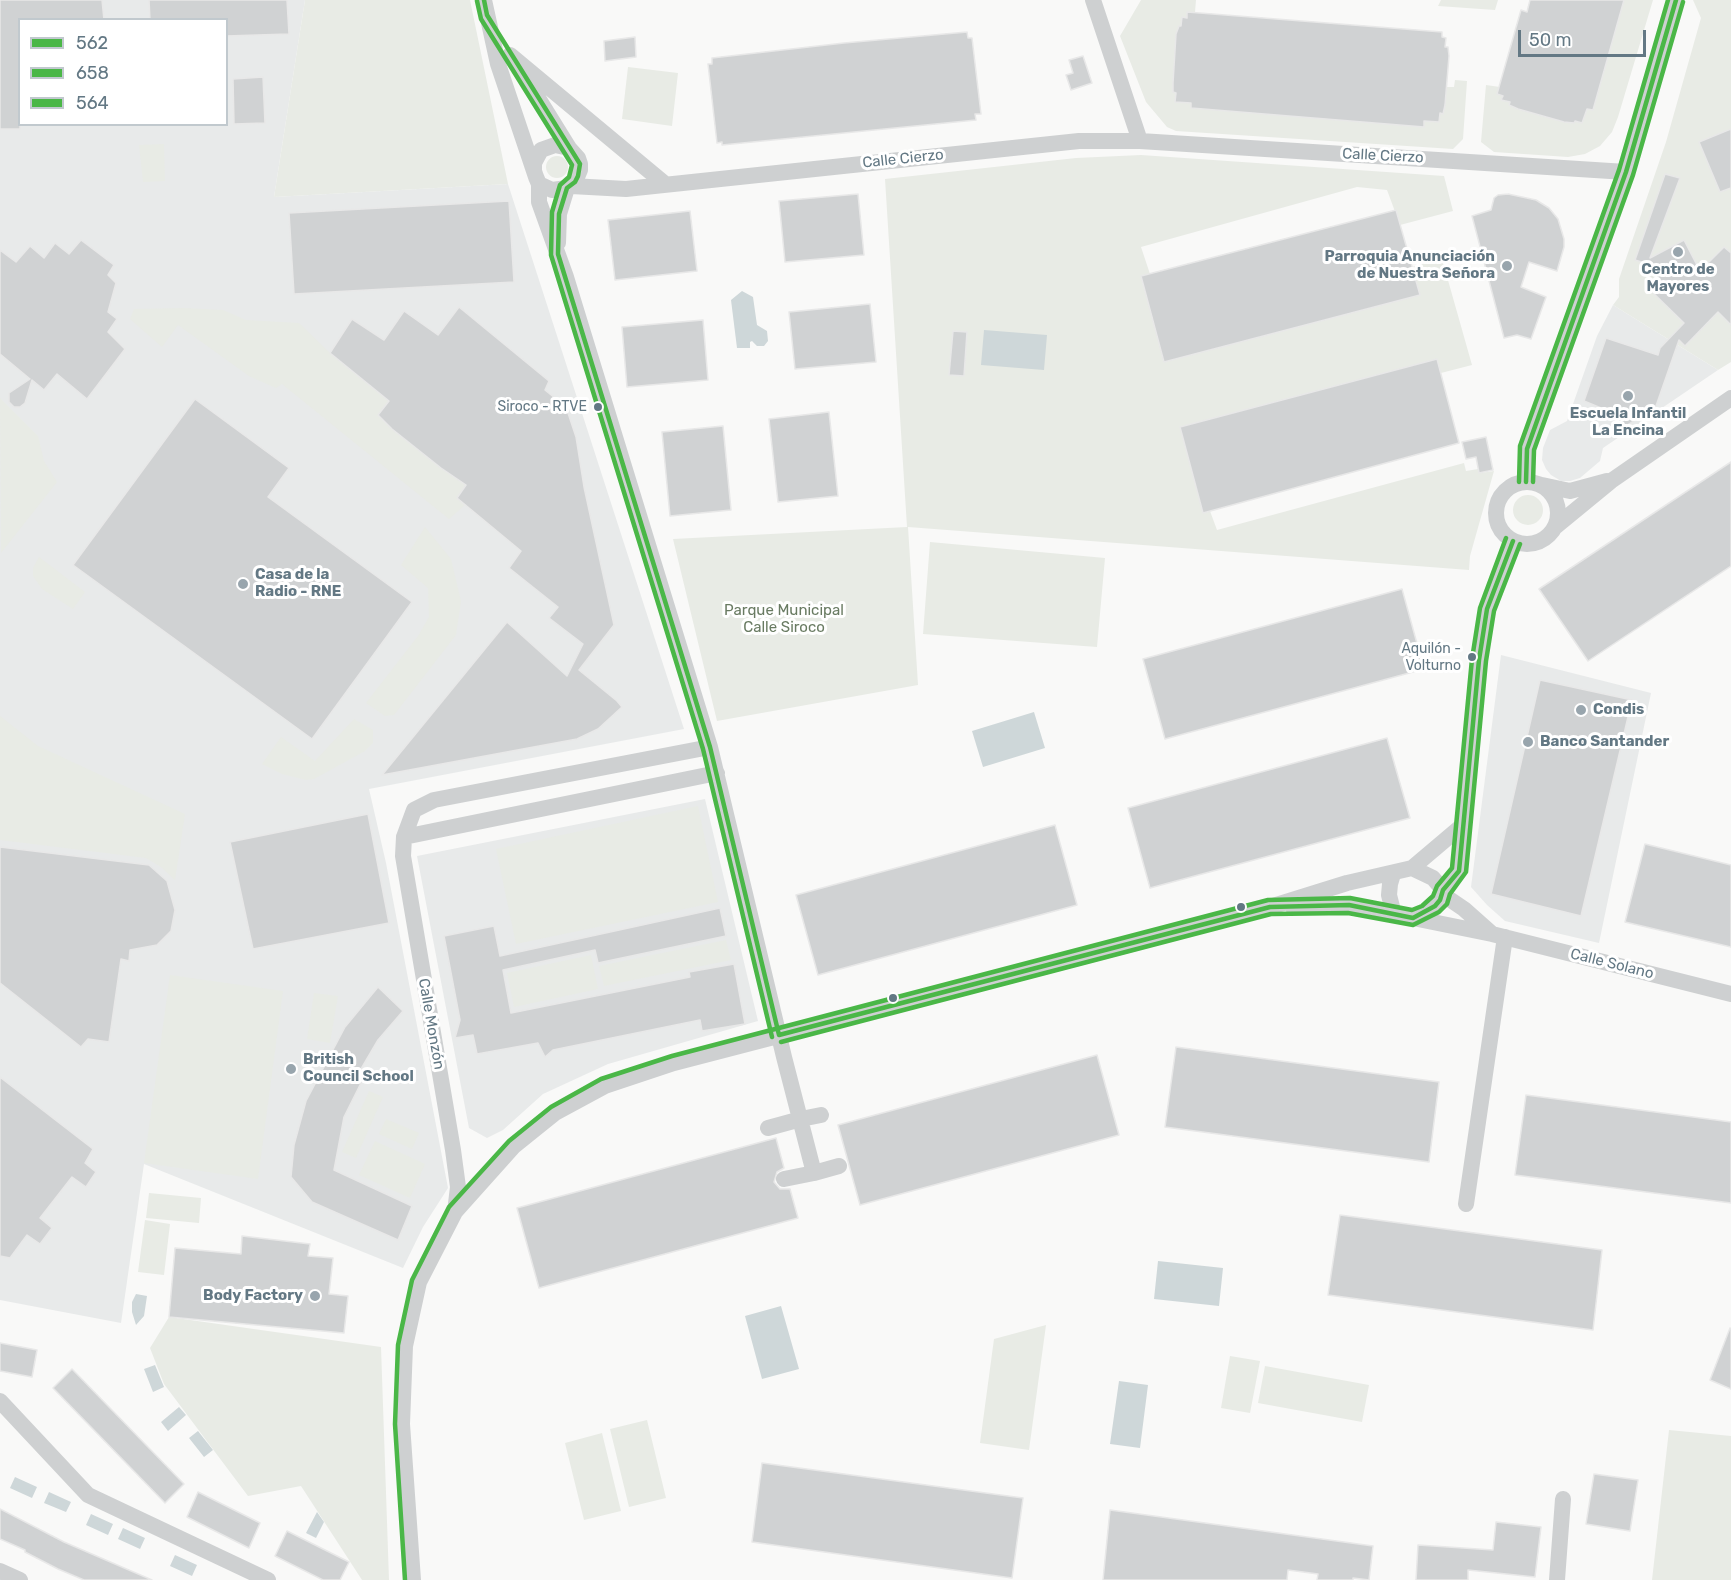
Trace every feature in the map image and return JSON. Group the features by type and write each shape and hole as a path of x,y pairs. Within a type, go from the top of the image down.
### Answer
{"street":[{"path":"1093,0 1140,141"},
{"path":"1533,483 1527,449 1626,172 1676,0"},
{"path":"485,7 510,55 569,148 578,158 580,170 575,182 569,187 552,190 537,177 498,64 485,7"},
{"path":"510,55 665,184"},
{"name":"Calle Cierzo","path":"569,187 626,189 1079,141 1140,141 1577,167 1626,172"},
{"path":"569,148 562,145 548,146 537,156 539,202 558,254 710,747 814,1173"},
{"path":"558,254 559,214 569,187"},
{"path":"1555,527 1611,480 1731,398"},
{"path":"1533,483 1548,490 1554,498 1558,507 1558,518 1550,535 1542,541 1522,544 1505,534 1499,526 1497,506 1508,489 1516,484 1533,483 1570,491 1611,480"},
{"path":"1413,918 1435,906 1459,871 1479,660 1487,609 1513,540"},
{"name":"Calle Monzón","path":"455,1212 458,1186 403,856 404,837 414,810 434,800 710,747"},
{"path":"404,837 717,773"},
{"path":"1412,868 1464,824"},
{"name":"Calle Solano","path":"412,1580 402,1424 405,1346 419,1282 455,1212 514,1146 555,1113 605,1086 674,1063 1270,907 1347,883 1412,868 1433,878 1443,892 1499,935"},
{"path":"1394,874 1389,895 1394,915"},
{"name":"Calle Solano","path":"1270,907 1349,905 1499,935 1731,994"},
{"path":"1466,1204 1499,935"},
{"path":"768,1128 821,1115"},
{"path":"784,1179 839,1166"},
{"path":"0,1401 88,1495 268,1580"},
{"path":"1557,1580 1563,1499"},
{"path":"0,1570 20,1580"}],"shaded area":[{"path":"0,0 305,0 274,197 508,184 684,729 369,789 386,863 448,1188 423,1227 403,1268 144,1164 121,1323 0,1300"},
{"path":"742,291 753,297 757,325 767,331 768,341 764,346 757,346 752,341 750,348 737,348 731,300"},
{"name":"Escuela Infantil La Encina","path":"1613,305 1718,370 1603,448 1600,461 1580,478 1561,481 1546,469 1542,460 1543,448 1550,430 1567,421 1597,336"},
{"path":"984,330 1047,335 1044,370 981,365"},
{"path":"1501,655 1651,693 1599,943 1505,921 1471,887"},
{"path":"1034,712 1045,748 983,767 972,731"},
{"path":"705,799 758,1021 608,1064 543,1094 503,1130 487,1138 469,1128 417,856"},
{"path":"1158,1261 1223,1268 1219,1306 1154,1299"},
{"path":"136,1294 147,1296 144,1316 136,1325 132,1302"},
{"path":"781,1306 799,1369 762,1379 745,1316"},
{"path":"155,1365 164,1387 153,1392 144,1369"},
{"path":"1119,1381 1148,1385 1140,1448 1110,1444"},
{"path":"179,1407 186,1415 168,1431 161,1422"},
{"path":"198,1431 213,1450 204,1457 189,1438"},
{"path":"15,1477 37,1487 32,1498 10,1488"},
{"path":"49,1492 71,1502 66,1512 44,1503"},
{"path":"317,1512 324,1522 316,1538 306,1533"},
{"path":"91,1514 113,1524 108,1535 86,1525"},
{"path":"123,1528 145,1538 140,1549 118,1539"},
{"path":"175,1555 197,1565 192,1576 170,1566"}],"green space":[{"path":"305,0 470,0 508,184 274,197"},
{"path":"1141,0 1196,0 1195,12 1187,12 1187,18 1182,17 1181,26 1176,35 1173,83 1173,92 1176,93 1175,102 1191,103 1191,108 1268,114 1439,122 1440,113 1443,113 1446,87 1454,87 1455,80 1467,81 1463,139 1453,149 1176,131 1167,127 1146,102 1120,36"},
{"path":"1441,0 1498,0 1495,10 1438,6"},
{"path":"1624,0 1653,0 1618,117 1612,132 1600,146 1585,154 1568,157 1494,152 1481,142 1486,85 1500,87 1502,100 1510,102 1509,105 1518,109 1564,122 1582,123"},
{"path":"1693,0 1731,0 1731,362 1718,370 1613,305 1619,297 1619,279 1666,142 1701,18"},
{"path":"628,67 678,73 672,126 622,119"},
{"path":"164,144 165,181 143,182 139,145"},
{"name":"Parque Municipal Calle Siroco","path":"1141,155 1444,176 1453,211 1400,225 1387,190 1357,187 1141,247 1150,274 1141,277 1164,362 1420,295 1412,267 1442,259 1472,365 1441,373 1437,359 1181,427 1203,512 1210,511 1217,530 1464,463 1466,471 1478,469 1480,473 1494,471 1470,556 1469,570 908,527 918,685 717,721 673,539 907,527 885,179 1076,158","holes":["953,331 967,333 964,375 950,374"]},
{"path":"553,156 561,156 568,163 568,171 561,178 553,178 546,171 546,163"},
{"path":"134,309 223,310 246,320 299,323 330,353 389,401 378,415 392,429 466,485 457,498 465,505 449,519 282,384 276,388 249,376 178,325 162,347 130,319"},
{"path":"0,398 38,436 44,461 57,482 1,553"},
{"path":"1528,495 1539,499 1543,510 1539,521 1528,525 1517,521 1513,510 1517,499"},
{"path":"425,527 451,559 461,601 456,635 394,715 385,716 366,703 418,636 429,617 428,588 401,565"},
{"path":"930,542 1105,558 1097,647 923,634"},
{"path":"39,557 85,592 73,609 42,589 33,576 33,568"},
{"path":"0,716 38,746 185,814 175,880 161,867 146,858 0,840"},
{"path":"354,719 373,730 373,743 365,751 314,779 306,780 282,774 262,764 281,737 315,761"},
{"path":"698,806 718,902 516,944 496,849"},
{"path":"726,940 731,960 604,986 599,966"},
{"path":"591,955 598,989 514,1007 507,973"},
{"path":"170,975 283,991 258,1179 144,1163"},
{"path":"314,993 338,996 330,1043 307,1039"},
{"path":"369,1091 383,1097 356,1158 342,1152"},
{"path":"386,1119 419,1133 412,1149 379,1134"},
{"path":"375,1141 425,1164 410,1198 359,1175"},
{"path":"149,1193 201,1198 199,1223 146,1218"},
{"path":"145,1220 170,1224 164,1275 138,1272"},
{"path":"169,1317 381,1347 389,1580 362,1580 301,1486 248,1496 164,1384 150,1348"},
{"path":"1046,1325 1029,1450 980,1443 994,1339"},
{"path":"1230,1356 1260,1361 1250,1413 1221,1408"},
{"path":"1265,1366 1369,1385 1362,1422 1258,1403"},
{"path":"647,1420 666,1498 629,1507 610,1429"},
{"path":"1669,1430 1731,1436 1731,1580 1652,1580"},
{"path":"602,1433 621,1511 584,1520 565,1443"}],"building":[{"path":"0,0 102,0 104,18 18,18 18,126 20,129 0,129"},
{"path":"149,0 287,0 289,34 228,36 228,18 150,18"},
{"path":"1530,0 1624,0 1593,110 1587,109 1582,123 1564,122 1518,109 1509,105 1510,102 1501,100 1503,96 1497,94 1521,10 1527,12"},
{"path":"1187,12 1442,32 1442,37 1446,38 1445,47 1448,47 1449,56 1443,114 1440,113 1439,122 1424,121 1424,127 1191,108 1191,103 1175,102 1176,93 1173,92 1173,83 1176,34 1181,26 1182,17 1187,18"},
{"path":"967,32 968,38 972,38 981,114 975,114 976,120 722,145 722,142 717,143 708,64 712,64 712,58"},
{"path":"635,37 636,57 605,61 604,41"},
{"path":"1083,56 1092,83 1071,90 1066,75 1073,73 1069,60"},
{"path":"263,77 265,123 234,124 233,79"},
{"path":"1731,129 1731,188 1720,192 1699,142"},
{"path":"1665,174 1680,178 1650,258 1684,240 1700,271 1724,247 1731,253 1731,325 1718,312 1685,346 1679,340 1656,406 1623,428 1613,413 1584,401 1606,338 1658,355 1660,348 1684,323 1646,286 1664,269 1635,260"},
{"path":"858,194 864,255 785,262 779,201"},
{"name":"Parroquia Anunciación de Nuestra Señora","path":"1508,194 1536,200 1549,208 1558,219 1564,239 1557,271 1529,262 1521,287 1546,297 1531,339 1517,335 1504,338 1472,216 1491,210 1494,198"},
{"path":"509,201 514,282 294,294 289,213"},
{"path":"1396,210 1420,295 1164,362 1141,276"},
{"path":"690,211 697,271 615,280 608,220"},
{"path":"81,240 114,265 108,275 116,283 108,312 117,319 108,332 125,349 87,399 57,374 44,390 32,380 25,403 20,407 14,407 9,402 9,393 30,379 0,354 0,250 16,262 30,246 44,258 55,243 69,254"},
{"path":"870,304 876,362 795,369 789,312"},
{"path":"459,307 549,381 545,390 566,407 576,437 584,487 614,625 579,670 622,707 598,729 577,739 382,775 507,622 567,676 583,644 549,618 558,607 509,568 521,551 457,498 466,485 392,429 378,415 389,401 330,353 352,319 384,340 404,311 438,335"},
{"path":"703,320 708,380 627,387 622,327"},
{"path":"953,331 967,332 964,376 949,375"},
{"path":"1437,359 1459,443 1203,513 1180,427"},
{"name":"Casa de la Radio - RNE","path":"195,399 289,468 268,497 412,602 312,739 73,565"},
{"path":"829,412 838,496 778,502 769,419"},
{"path":"723,426 731,510 670,516 662,432"},
{"path":"1486,437 1493,470 1479,473 1476,457 1466,459 1462,442"},
{"path":"1731,462 1731,566 1588,661 1539,589"},
{"path":"1402,589 1424,669 1165,739 1143,659"},
{"path":"1540,680 1632,700 1581,916 1491,894"},
{"path":"1387,738 1410,818 1150,888 1128,808"},
{"path":"368,814 389,923 253,949 230,842"},
{"path":"1055,825 1077,905 818,975 796,895"},
{"path":"1645,844 1731,865 1731,947 1625,922"},
{"path":"0,847 149,865 167,881 175,910 171,931 157,945 130,950 129,961 121,959 109,1042 88,1039 81,1047 0,983"},
{"path":"720,908 726,936 598,963 595,950 503,970 511,1013 690,977 689,972 734,964 745,1024 702,1031 700,1020 553,1050 545,1057 538,1043 477,1054 473,1035 455,1038 460,1020 444,936 494,926 500,956"},
{"path":"378,987 403,1011 378,1040 361,1069 367,1071 344,1117 334,1170 412,1206 398,1240 312,1202 291,1177 294,1145 306,1101 345,1027"},
{"path":"1176,1047 1439,1082 1429,1162 1165,1127"},
{"path":"1097,1055 1119,1135 860,1205 838,1125"},
{"path":"0,1077 93,1149 85,1163 96,1172 86,1187 72,1177 40,1218 52,1228 40,1244 27,1235 10,1258 0,1256"},
{"path":"1526,1095 1731,1122 1731,1203 1515,1175"},
{"path":"776,1138 784,1168 777,1172 774,1182 780,1189 790,1189 798,1218 539,1288 517,1208"},
{"path":"1340,1215 1602,1250 1593,1330 1328,1295"},
{"path":"242,1236 310,1244 308,1256 333,1258 329,1294 348,1296 344,1333 169,1317 175,1248 241,1254"},
{"path":"1731,1329 1731,1389 1710,1380"},
{"path":"0,1343 37,1350 32,1377 0,1371"},
{"path":"72,1369 184,1484 165,1503 53,1388"},
{"path":"762,1463 1023,1498 1012,1578 752,1542"},
{"path":"1594,1474 1638,1480 1630,1531 1586,1524"},
{"path":"198,1492 260,1523 249,1548 187,1517"},
{"path":"0,1509 64,1542 152,1580 84,1580 58,1569 0,1539"},
{"path":"1110,1510 1373,1546 1369,1580 1353,1578 1353,1580 1317,1580 1318,1574 1288,1570 1287,1580 1103,1580"},
{"path":"1496,1522 1541,1527 1535,1577 1468,1570 1468,1580 1416,1580 1418,1545 1493,1550"},
{"path":"287,1531 349,1562 340,1580 323,1580 275,1556"}],"transit line":[{"name":"562","path":"484,0 487,15 580,164 578,176 575,182 567,188 559,214 558,254 710,747 779,1035"},
{"name":"564","path":"1519,482 1520,446 1619,170 1668,0"},
{"name":"562","path":"1526,482 1527,449 1626,172 1676,0"},
{"name":"658","path":"477,1 481,19 572,165 569,177 560,185 552,212 551,255 703,749 772,1037"},
{"name":"658","path":"1533,482 1534,450 1633,175 1683,2"},
{"name":"564","path":"405,1580 395,1424 398,1345 412,1280 449,1207 509,1141 551,1107 601,1079 672,1056 1268,900 1350,898 1412,910 1422,906 1433,896 1437,886 1452,868 1472,659 1480,608 1506,538"},
{"name":"562","path":"779,1035 1270,907 1349,905 1413,918 1435,906 1443,890 1459,871 1479,660 1487,609 1513,541"},
{"name":"658","path":"781,1042 1271,914 1348,913 1413,925 1439,912 1447,904 1450,894 1466,872 1486,661 1494,611 1520,544"}],"place":[{"name":"Centro de Mayores","path":"1678,252"},
{"name":"Parroquia Anunciación de Nuestra Señora","path":"1507,266"},
{"name":"Escuela Infantil La Encina","path":"1628,396"},
{"name":"Siroco - RTVE","path":"598,407"},
{"name":"Casa de la Radio - RNE","path":"243,584"},
{"name":"Aquilón - Volturno","path":"1472,657"},
{"name":"Condis","path":"1581,710"},
{"name":"Banco Santander","path":"1528,742"},
{"name":"British Council School","path":"291,1069"},
{"name":"Body Factory","path":"315,1296"}]}
